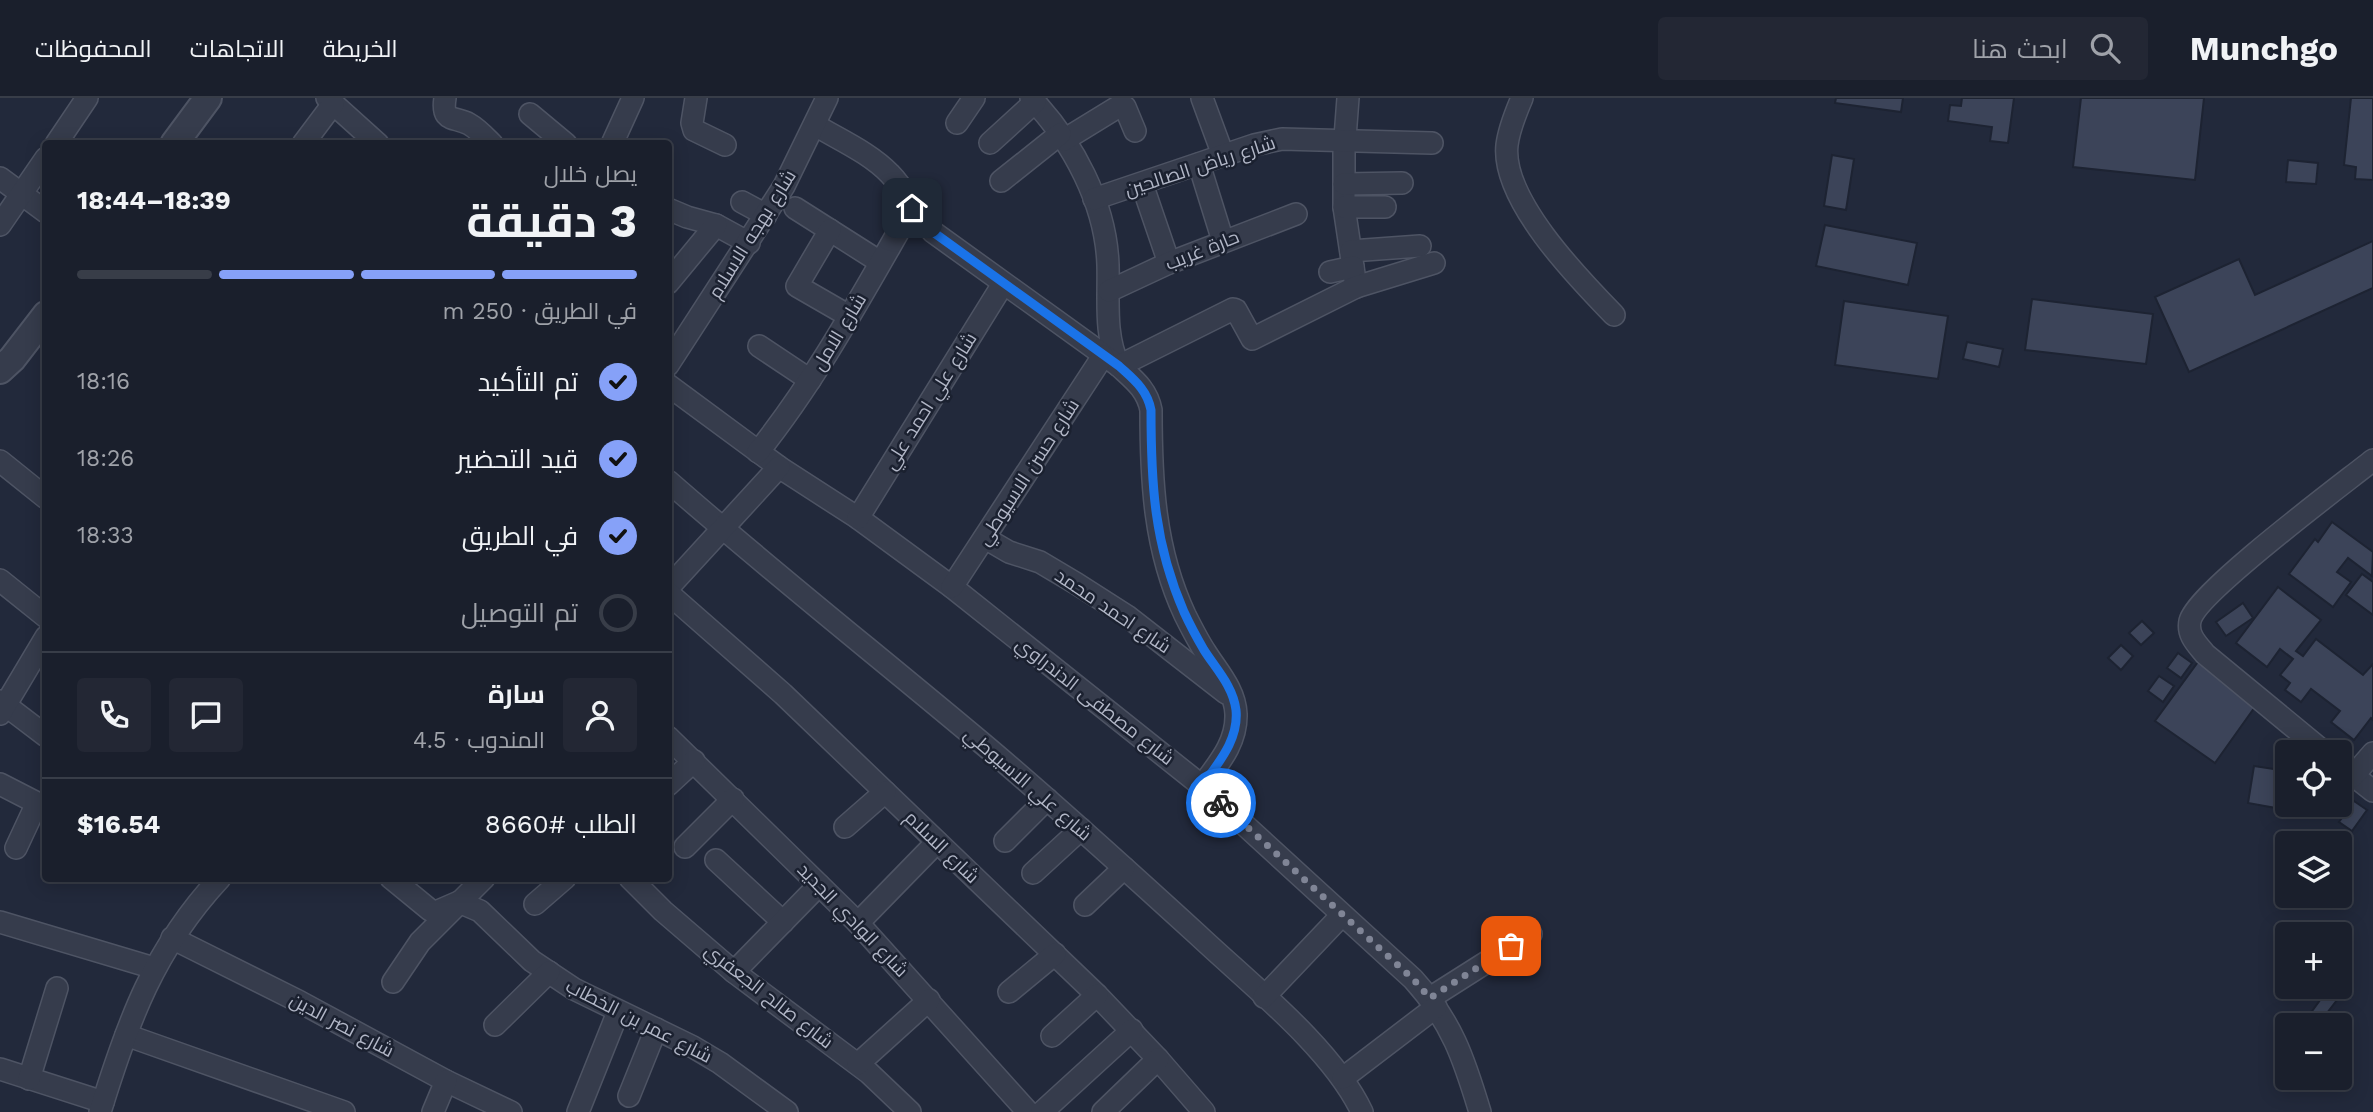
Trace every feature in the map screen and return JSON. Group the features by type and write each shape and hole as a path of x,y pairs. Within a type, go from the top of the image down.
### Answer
{"street":[{"path":"59,140 87,98"},
{"path":"177,140 208,98"},
{"path":"445,98 446,115 472,125 488,140"},
{"path":"614,140 633,98"},
{"path":"696,98 692,123 694,130 725,145"},
{"name":"شارع بهجه الاسلام","path":"672,359 766,215 827,98"},
{"path":"957,123 974,98"},
{"path":"1202,98 1223,155"},
{"path":"1348,98 1344,141 1344,207 1353,269"},
{"path":"1522,98 1507,146 1511,180 1526,211 1583,283 1614,315"},
{"path":"990,143 1033,100 1076,159 1104,228 1108,261 1111,361"},
{"path":"306,140 330,101 374,140"},
{"path":"1001,180 1062,137 1124,105 1135,131"},
{"path":"530,114 557,140"},
{"path":"815,125 876,162 901,187 912,208 933,232 1111,361 1148,396 1151,410 1152,494 1158,535 1169,575 1185,614 1233,698 1236,725 1233,738 1202,786"},
{"name":"شارع رياض الصالحين","path":"1094,199 1254,145 1282,139 1432,143"},
{"path":"0,225 42,164"},
{"path":"1199,164 1223,241"},
{"path":"0,178 42,209"},
{"path":"1142,184 1169,263"},
{"path":"1344,184 1402,184"},
{"path":"742,202 766,215"},
{"path":"1344,207 1385,207"},
{"path":"795,208 880,262"},
{"name":"شارع الامل","path":"758,452 781,424 810,380 912,208"},
{"path":"672,211 716,225 749,243"},
{"name":"حارة غريب","path":"1109,291 1169,263 1296,214"},
{"path":"672,275 716,225"},
{"path":"830,230 797,286 849,316"},
{"path":"1111,361 1233,309 1252,339 1353,269 1420,246"},
{"path":"1329,272 1434,263"},
{"name":"شارع علي احمد علي","path":"858,518 1003,284"},
{"path":"0,370 42,320"},
{"path":"758,346 810,380"},
{"name":"شارع حسن الاسيوطي","path":"952,587 1111,361"},
{"name":"شارع مصطفى الدندراوي","path":"672,389 952,587 1202,786 1413,979 1433,1002 1464,1058 1480,1112"},
{"path":"2309,740 2205,654 2191,636 2190,622 2202,601 2240,567 2373,460"},
{"path":"0,461 42,495"},
{"path":"672,584 779,467"},
{"name":"شارع علي الاسيوطي","path":"672,484 1047,799 1124,868 1265,997 1332,1064 1362,1112"},
{"name":"شارع احمد محمد","path":"985,538 1009,552 1040,562 1127,616 1233,698"},
{"path":"0,580 42,614"},
{"name":"شارع السلام","path":"672,590 1097,995 1132,1030 1204,1112"},
{"path":"42,643 2,706 42,733"},
{"name":"شارع الوادي الجديد","path":"672,741 858,923 1028,1112"},
{"path":"2352,768 2373,753"},
{"path":"672,781 694,761"},
{"path":"2352,775 2373,791"},
{"path":"0,784 37,803 16,848"},
{"path":"845,827 885,792"},
{"path":"685,847 733,799"},
{"path":"1005,841 1047,799"},
{"path":"1033,873 1081,829"},
{"path":"858,923 937,842"},
{"path":"716,860 783,922"},
{"path":"1085,905 1124,868"},
{"path":"0,1069 102,1107 137,1004 154,968 172,938 216,882"},
{"path":"396,882 436,912 470,887"},
{"path":"535,904 560,882"},
{"name":"شارع صالح الجعفري","path":"634,882 663,911 734,972 858,1064 910,1112"},
{"path":"734,972 819,885"},
{"path":"393,982 420,942 470,887"},
{"name":"شارع عمر بن الخطاب","path":"470,887 480,911 533,961 574,989 720,1063 786,1112"},
{"path":"1265,997 1342,915"},
{"path":"0,922 154,968"},
{"path":"1343,1079 1433,1002 1531,934"},
{"name":"شارع نصر الدين","path":"172,938 300,1002 446,1081 511,1112"},
{"path":"1009,992 1055,954"},
{"path":"495,1026 549,972"},
{"path":"29,1079 57,988"},
{"path":"1052,1036 1097,995"},
{"path":"858,1064 929,1000"},
{"path":"578,1112 618,1012"},
{"path":"628,1096 656,1029"},
{"path":"1042,1112 1132,1030"},
{"path":"126,1035 344,1112"},
{"path":"1103,1112 1158,1059"},
{"path":"433,1112 446,1081"}],"building":[{"path":"1836,98 1903,98 1901,112 1835,103"},
{"path":"1962,98 2014,98 2008,143 1990,141 1992,127 1948,121 1950,105 1961,106"},
{"path":"2081,98 2204,98 2195,180 2073,167"},
{"path":"2351,98 2373,98 2373,180 2355,179 2356,167 2344,165"},
{"path":"1832,155 1854,159 1846,210 1824,206"},
{"path":"2288,160 2318,163 2316,184 2286,182"},
{"path":"1825,225 1917,243 1908,285 1816,266"},
{"path":"2373,241 2373,288 2189,372 2155,297 2239,259 2255,295"},
{"path":"2032,299 2153,314 2146,364 2025,350"},
{"path":"1844,301 1948,316 1938,379 1835,365"},
{"path":"1967,342 2003,349 1999,367 1963,359"},
{"path":"2332,522 2373,552 2372,576 2348,558 2337,572 2351,582 2333,607 2289,574 2315,539 2318,542"},
{"path":"2362,574 2373,582 2373,615 2346,595"},
{"path":"2278,587 2321,620 2296,651 2303,656 2316,639 2363,675 2373,664 2373,720 2371,718 2354,740 2331,722 2340,711 2311,689 2301,702 2285,690 2290,683 2280,675 2293,659 2280,649 2267,667 2236,643"},
{"path":"2243,603 2253,618 2226,636 2216,622"},
{"path":"2142,621 2154,633 2141,645 2129,633"},
{"path":"2121,645 2133,656 2121,670 2108,658"},
{"path":"2178,653 2192,663 2181,678 2167,668"},
{"path":"2198,662 2257,704 2215,763 2155,721"},
{"path":"2159,676 2174,686 2163,702 2148,691"},
{"path":"2254,766 2275,769 2275,808 2248,803"},
{"path":"2354,801 2367,810 2352,831 2339,822 2343,817 2352,817"},
{"path":"2321,999 2337,1000 2327,1013 2311,1013"}],"way so far":[{"path":"1221,803 1413,979 1430,998 1511,946"}],"route":[{"path":"912,208 933,232 1119,366 1148,396 1151,410 1152,494 1158,535 1169,575 1204,651 1229,689 1236,711 1233,738 1202,786 1221,803"}]}
